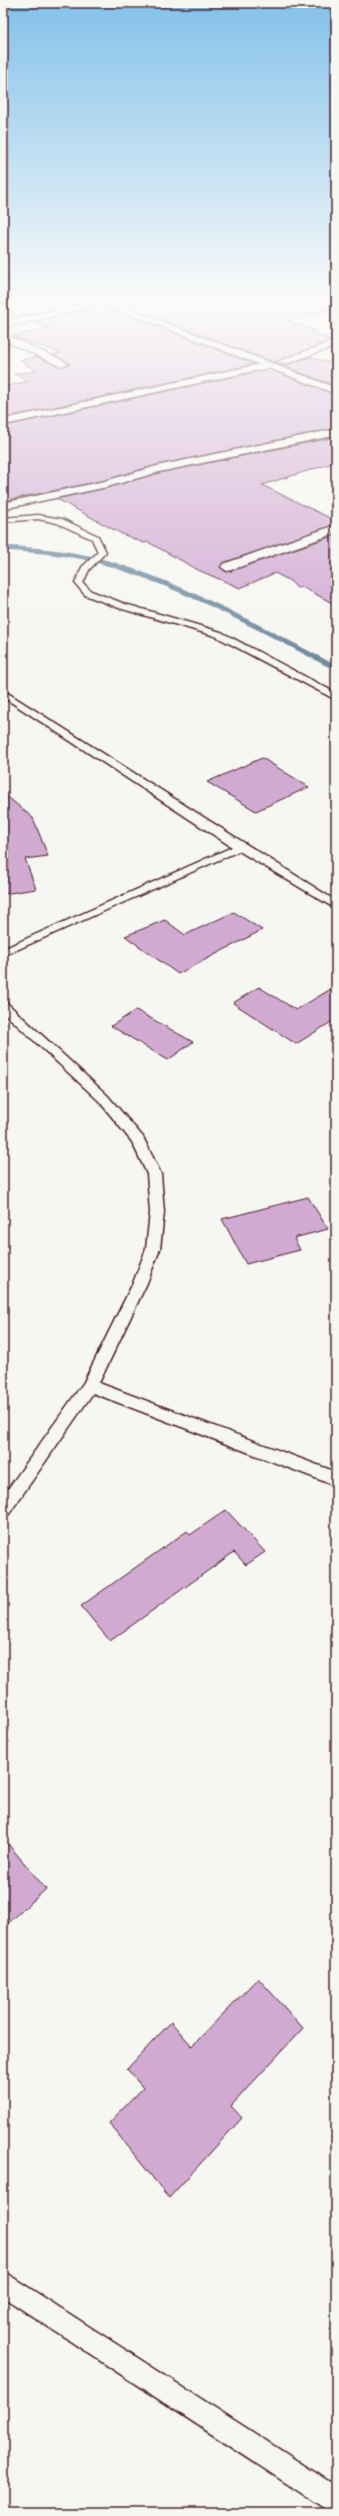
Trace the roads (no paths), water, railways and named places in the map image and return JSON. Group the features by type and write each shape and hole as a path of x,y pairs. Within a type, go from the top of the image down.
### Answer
{"street":[{"path":"8,421 15,419"},
{"path":"3,506 107,484 157,469 336,432"},
{"path":"227,567 336,529"}],"lane":[{"path":"3,520 38,517 59,521 95,538 102,552 85,569 79,583 88,593 122,606 218,634 336,697"},
{"path":"3,693 240,847 336,906"},
{"path":"3,952 240,847"},
{"path":"3,1006 114,1109 138,1140 154,1174 157,1212 153,1249 140,1282 90,1386 3,1509"},
{"path":"90,1386 336,1479"},
{"path":"3,2283 336,2502"}],"waterway":[{"path":"3,548 71,555 93,559 156,580 217,607 336,668"}]}
